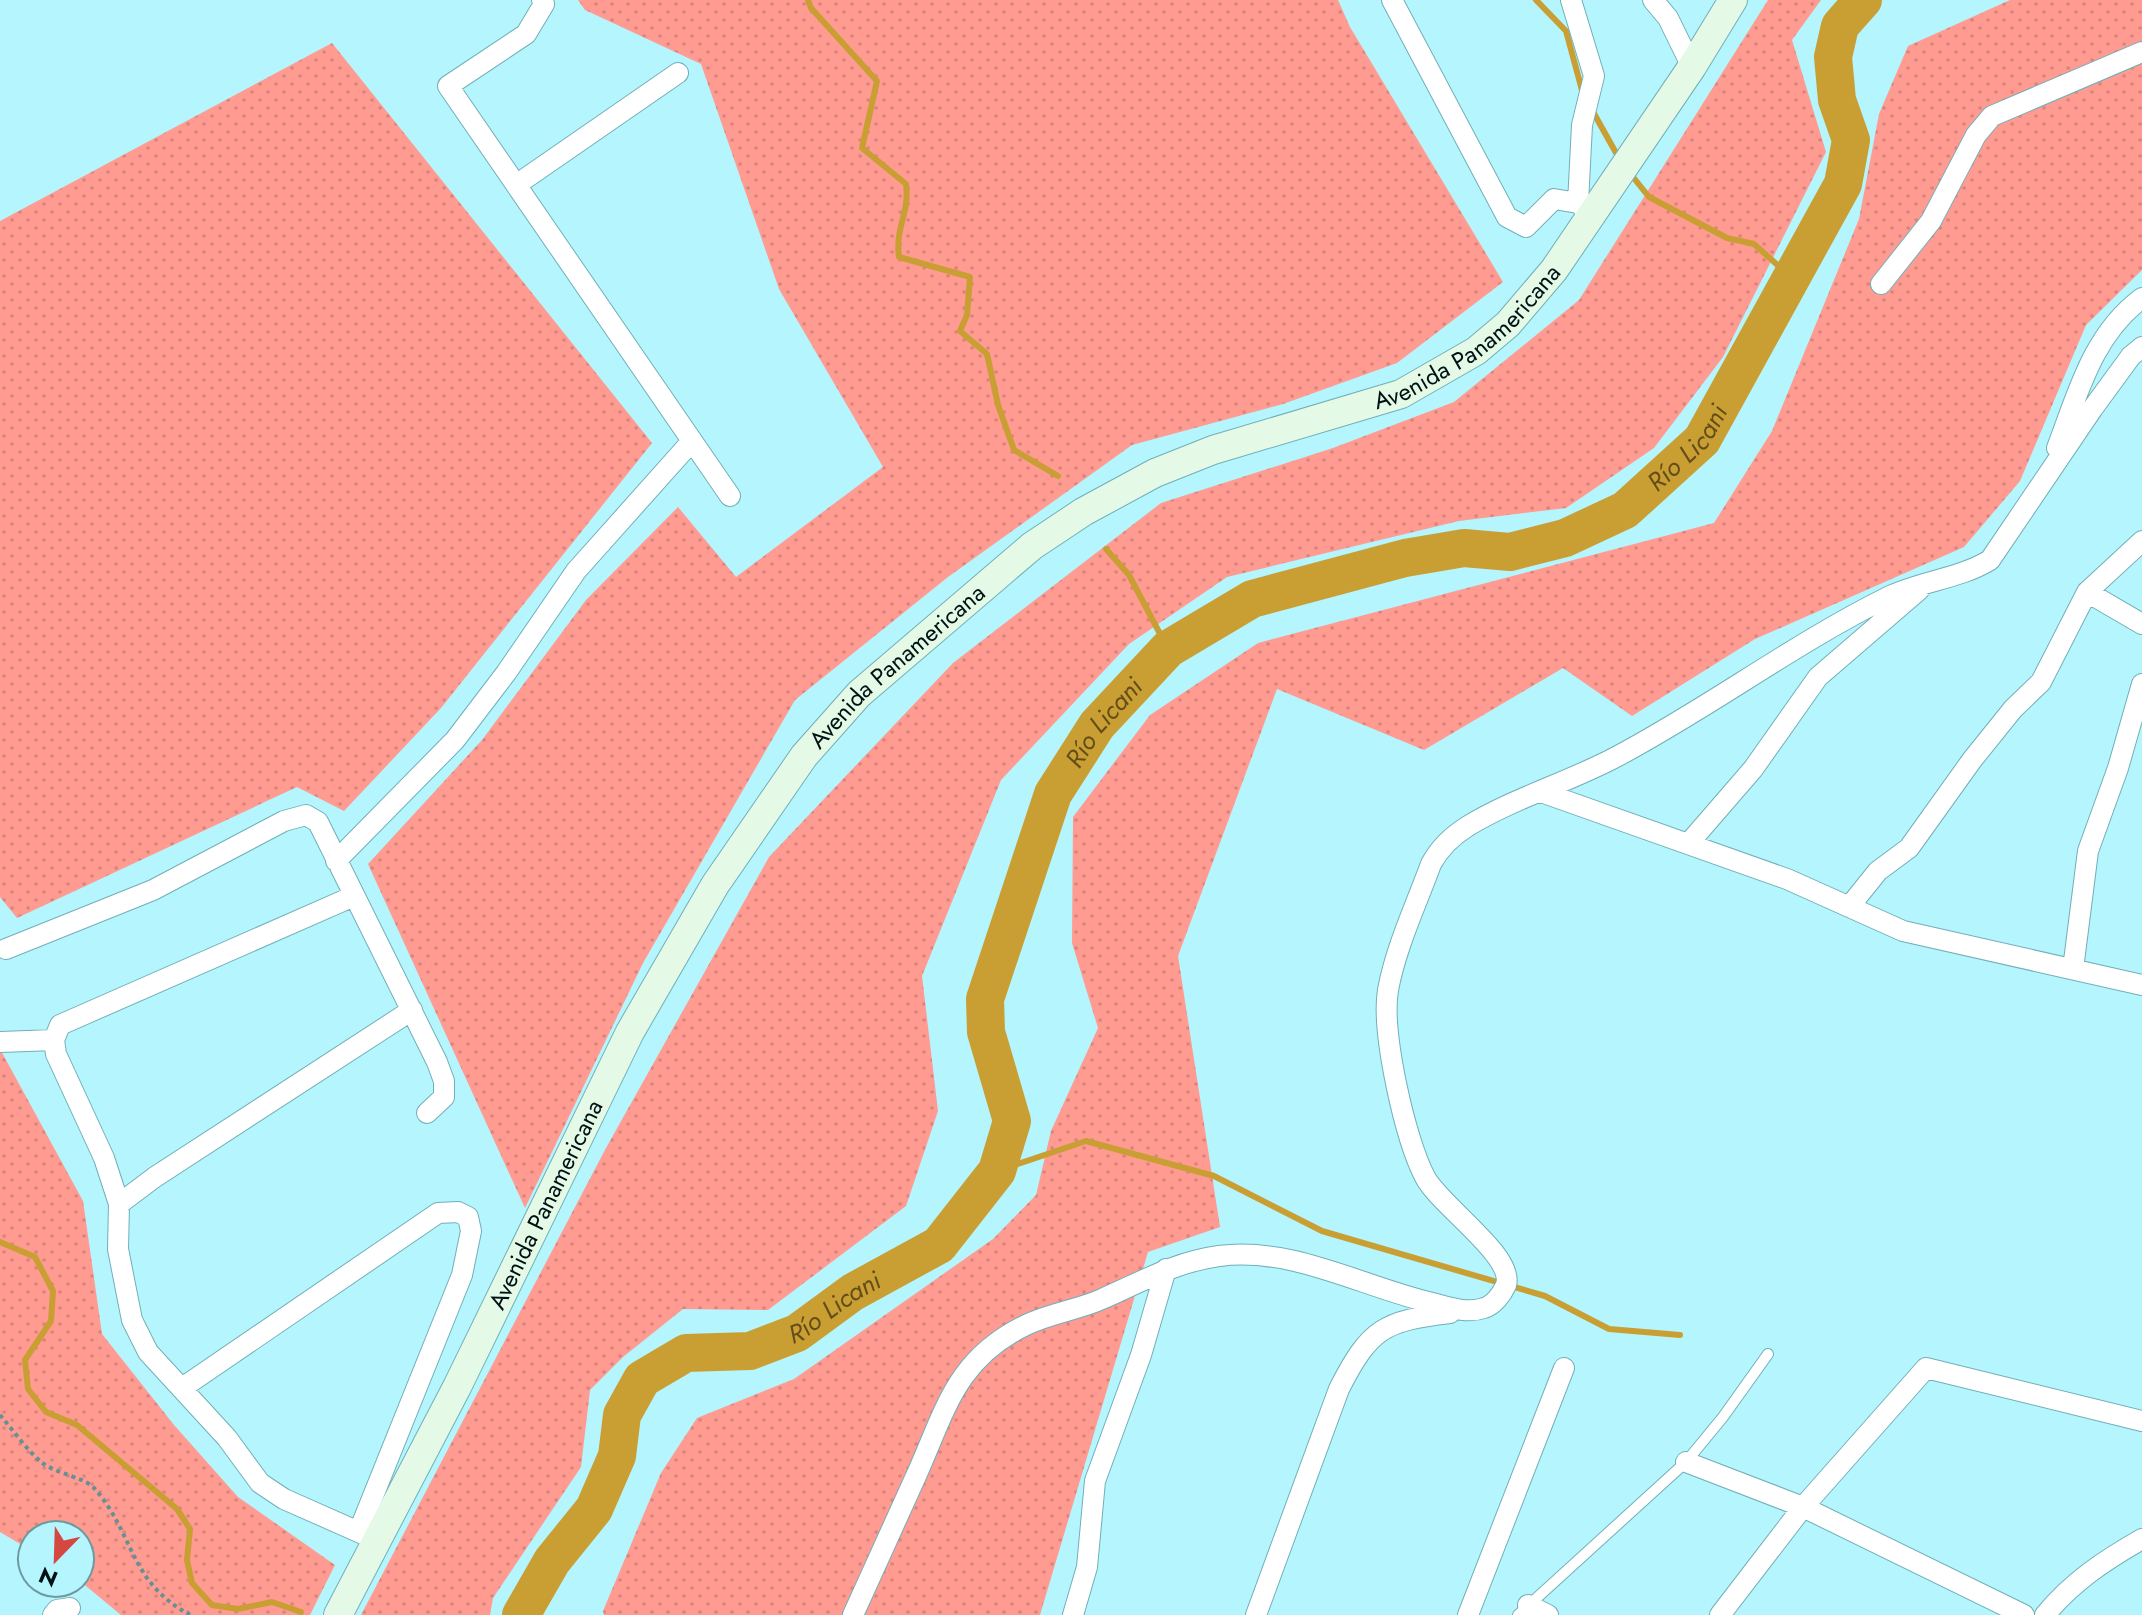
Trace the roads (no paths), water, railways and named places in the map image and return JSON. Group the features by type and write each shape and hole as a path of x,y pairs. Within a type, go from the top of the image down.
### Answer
{"main road":[{"name":"Avenida Panamericana","path":"338,1615 369,1536 630,1032 715,885 762,812 804,756 859,694 1032,546 1083,512 1155,473 1213,450 1401,394 1438,377 1508,324 1554,270 1590,209 1639,147 1733,0"}],"street":[{"path":"542,0 544,4 526,34 448,86 730,496"},
{"path":"1392,0 1507,217 1526,227 1554,199 1590,209 1582,125 1594,76 1571,0"},
{"path":"1653,0 1668,18 1692,67"},
{"path":"1881,284 1931,221 1976,135 1992,116 2142,52"},
{"path":"516,185 678,73"},
{"path":"2041,489 2088,367 2110,326 2142,298"},
{"path":"1256,1615 1339,1389 1353,1362 1379,1331 1395,1323 1484,1308 1495,1302 1505,1287 1507,1275 1502,1261 1447,1207 1426,1180 1414,1153 1391,1054 1388,991 1431,864 1440,848 1470,825 1618,756 1799,644 1890,596 1930,580 1973,570 1990,560 2093,408 2131,356 2142,347"},
{"path":"336,861 455,740 576,571 692,441"},
{"path":"1849,907 1878,871 1909,848 1972,760 2013,709 2041,682 2087,592 2142,541"},
{"path":"1689,843 1753,769 1818,677 1930,580"},
{"path":"2087,592 2142,624"},
{"path":"2073,969 2088,851 2118,768 2142,684"},
{"path":"1541,792 1787,879 1903,931 2142,985"},
{"path":"6,949 153,890 284,821 306,815 318,822 444,1081 444,1097 427,1113"},
{"path":"182,1388 438,1213 458,1212 468,1217 471,1231 462,1275 369,1536 284,1499 260,1483 182,1388 148,1352 132,1320 118,1249 119,1204 104,1158 56,1054 54,1040 60,1025 354,896"},
{"path":"119,1204 155,1177 412,1010"},
{"path":"0,1042 54,1040"},
{"path":"853,1615 919,1470 934,1426 970,1366 1025,1325 1102,1299 1166,1269 1221,1256 1281,1258 1378,1289 1466,1311"},
{"path":"1073,1615 1087,1567 1095,1481 1141,1355 1166,1269"},
{"path":"1468,1615 1564,1368"},
{"path":"1720,1615 1803,1507 1926,1368 2142,1421"},
{"path":"1686,1462 1803,1507 2024,1615"},
{"path":"2045,1615 2074,1584 2142,1539"},
{"path":"1523,1610 1548,1615"}],"lane":[{"path":"1523,1610 1686,1462 1768,1354"}],"waterway":[{"path":"808,0 811,8 877,81 862,148 906,184 899,257 970,277 967,315 960,331 987,354 998,405 1014,450 1058,476"},
{"path":"1536,0 1566,31 1583,94"},
{"name":"Río Licani","path":"521,1615 552,1561 594,1509 617,1456 622,1415 642,1379 686,1353 750,1351 797,1333 853,1292 939,1245 997,1171 1012,1121 986,1032 985,999 1053,794 1097,725 1168,649 1252,599 1405,558 1464,548 1510,552 1565,538 1625,510 1702,440 1843,184 1851,140 1837,100 1833,57 1840,26 1863,0"},
{"path":"1592,110 1620,160"},
{"path":"1629,172 1649,197 1727,238 1754,244 1793,279"},
{"path":"1106,549 1129,575 1168,649"},
{"path":"997,1171 1086,1141 1214,1176 1322,1231 1545,1296 1609,1329 1680,1335"},
{"path":"0,1242 35,1257 53,1291 51,1321 25,1360 28,1389 46,1412 77,1425 177,1509 190,1529 187,1560 192,1583 212,1605 238,1609 272,1602 301,1612"}]}
